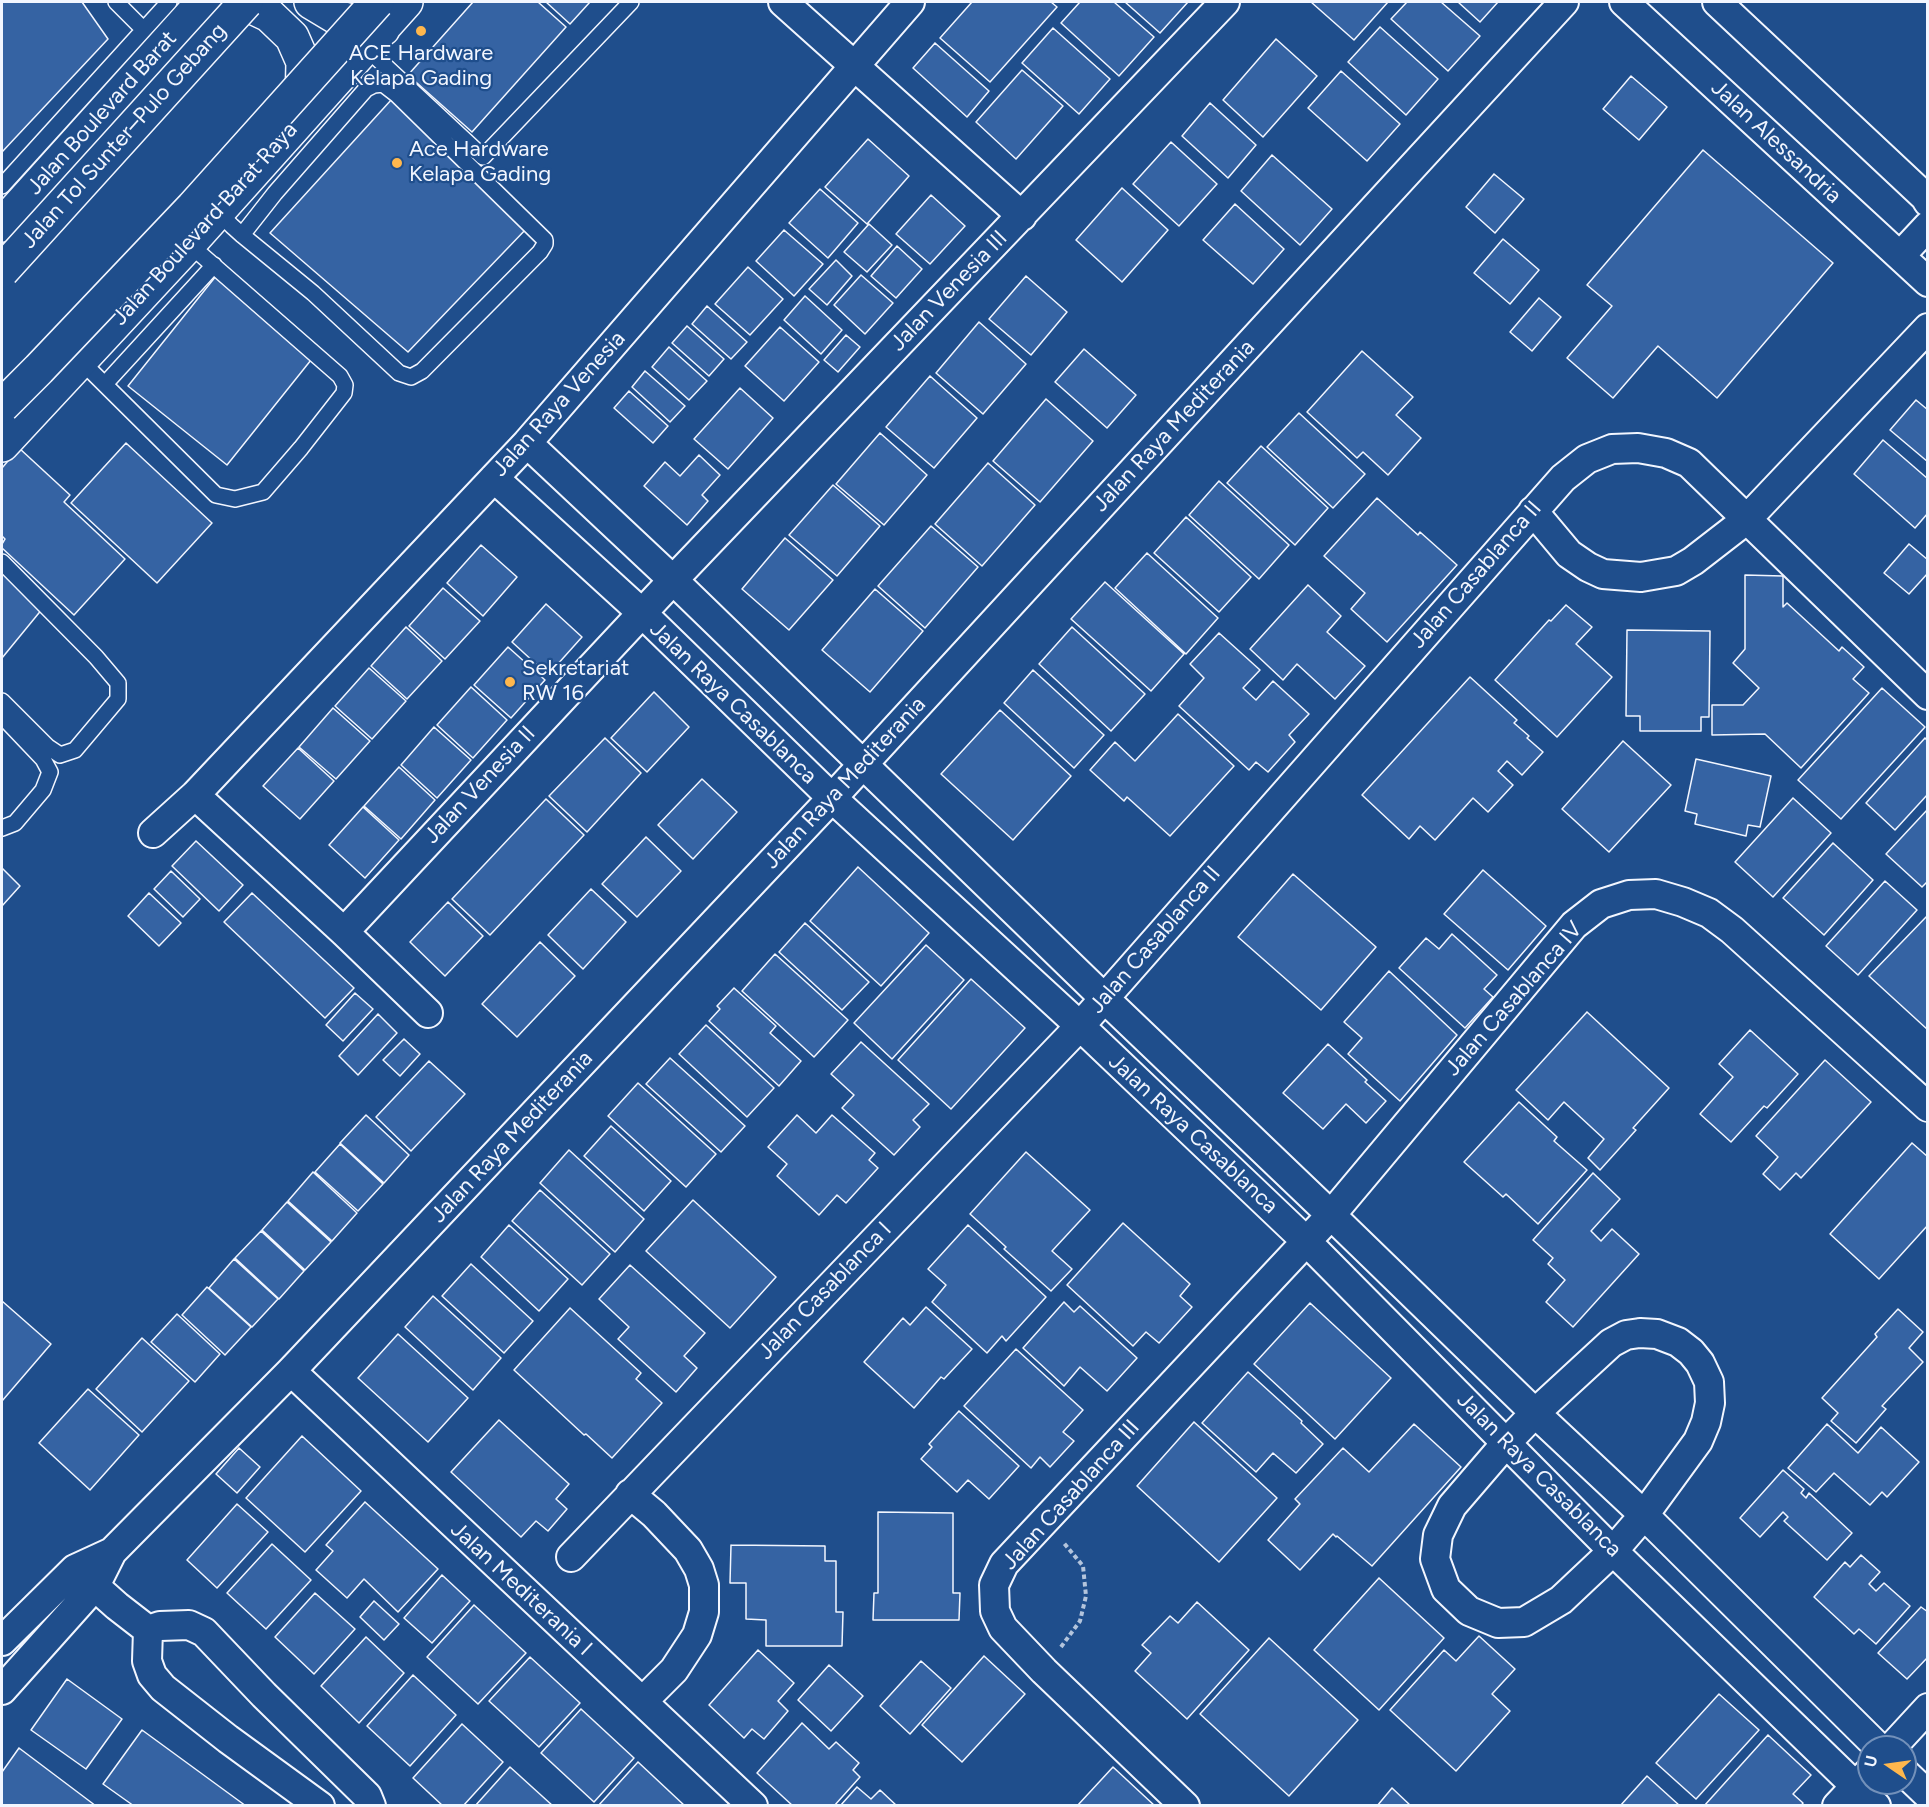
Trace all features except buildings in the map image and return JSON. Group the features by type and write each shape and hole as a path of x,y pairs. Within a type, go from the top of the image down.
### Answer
{"main road":[{"path":"204,2 250,6 269,15 292,37 303,62 302,117"},
{"name":"Jalan Boulevard Barat","path":"2,225 204,2"},
{"name":"Jalan Tol Sunter–Pulo Gebang","path":"2,271 246,2"},
{"path":"2,406 193,207 379,38 311,2"},
{"name":"Jalan Boulevard Barat Raya","path":"2,446 189,244 302,117 412,5"}],"street":[{"name":"Jalan Raya Venesia","path":"153,833 195,795 526,443 850,61 910,2"},
{"name":"Jalan Venesia III","path":"642,613 1225,2"},
{"name":"Jalan Raya Mediterania","path":"2,1641 85,1577 112,1552 291,1371 832,798 1564,2"},
{"name":"Jalan Alessandria","path":"1624,2 1928,282"},
{"path":"1717,2 1928,202"},
{"path":"786,4 1022,216"},
{"path":"1900,256 1928,226"},
{"path":"1533,511 1569,554 1603,574 1641,577 1676,571 1693,561 1746,520 1928,328"},
{"name":"Jalan Raya Casablanca","path":"526,443 673,580 1104,998 1332,1215 1534,1413 1644,1515 1866,1735"},
{"name":"Jalan Casablanca II","path":"1080,1026 1563,478 1587,459 1612,449 1638,448 1666,453 1689,463 1928,695"},
{"name":"Jalan Raya Casablanca","path":"494,478 642,613 832,798 1080,1026 1307,1242 1613,1551 1854,1788 1876,1806"},
{"name":"Jalan Venesia II","path":"344,932 642,613"},
{"path":"195,795 428,1013"},
{"name":"Jalan Casablanca IV","path":"1332,1215 1574,925 1601,904 1629,895 1656,894 1709,913 1732,930 1928,1107"},
{"name":"Jalan Casablanca I","path":"571,1557 1080,1026"},
{"name":"Jalan Casablanca III","path":"1185,1806 1044,1671 1003,1628 995,1611 994,1585 1004,1564 1332,1215"},
{"path":"1657,1334 1678,1342 1700,1363 1709,1382 1710,1403 1706,1422 1698,1441 1644,1515 1613,1551 1561,1600 1524,1622 1498,1623 1469,1611 1446,1589 1435,1559 1438,1535 1452,1506 1507,1442 1534,1413 1611,1343 1626,1335 1657,1334"},
{"name":"Jalan Mediterania I","path":"291,1371 753,1806"},
{"path":"630,1494 654,1514 688,1550 699,1569 704,1585 704,1611 697,1635 674,1670 651,1694"},
{"path":"85,1577 148,1630"},
{"name":"Jalan Raya Mediterania","path":"2,1690 85,1577"},
{"path":"148,1630 160,1626 189,1625 204,1632 264,1695 367,1796 371,1806"},
{"path":"148,1630 147,1661 152,1675 164,1688 228,1739 320,1806"},
{"path":"1903,1735 1928,1708"},
{"path":"1917,1784 1928,1795"}],"lane":[{"path":"116,2 143,29"},
{"path":"2,186 169,2"},
{"path":"379,38 483,157 631,2"},
{"path":"218,212 243,234 313,293 399,373 411,377 431,363 540,252 545,244 545,240 537,232 383,84 366,89 275,193 243,234"},
{"path":"80,360 216,495 236,499 263,492 302,448 344,393 345,385 340,376 189,244"},
{"path":"105,384 214,265"},
{"path":"2,562 96,657 118,683 118,699 75,750 60,754 48,747 2,701"},
{"path":"2,716 43,759 50,772 44,790 15,823 2,828"}],"path":[{"path":"1043,1524 1064,1543 1083,1566 1086,1596 1080,1621 1044,1671"}],"place":[{"name":"ACE Hardware Kelapa Gading","path":"421,31"},
{"name":"Ace Hardware Kelapa Gading","path":"397,163"},
{"name":"Sekretariat RW 16","path":"510,682"}]}
